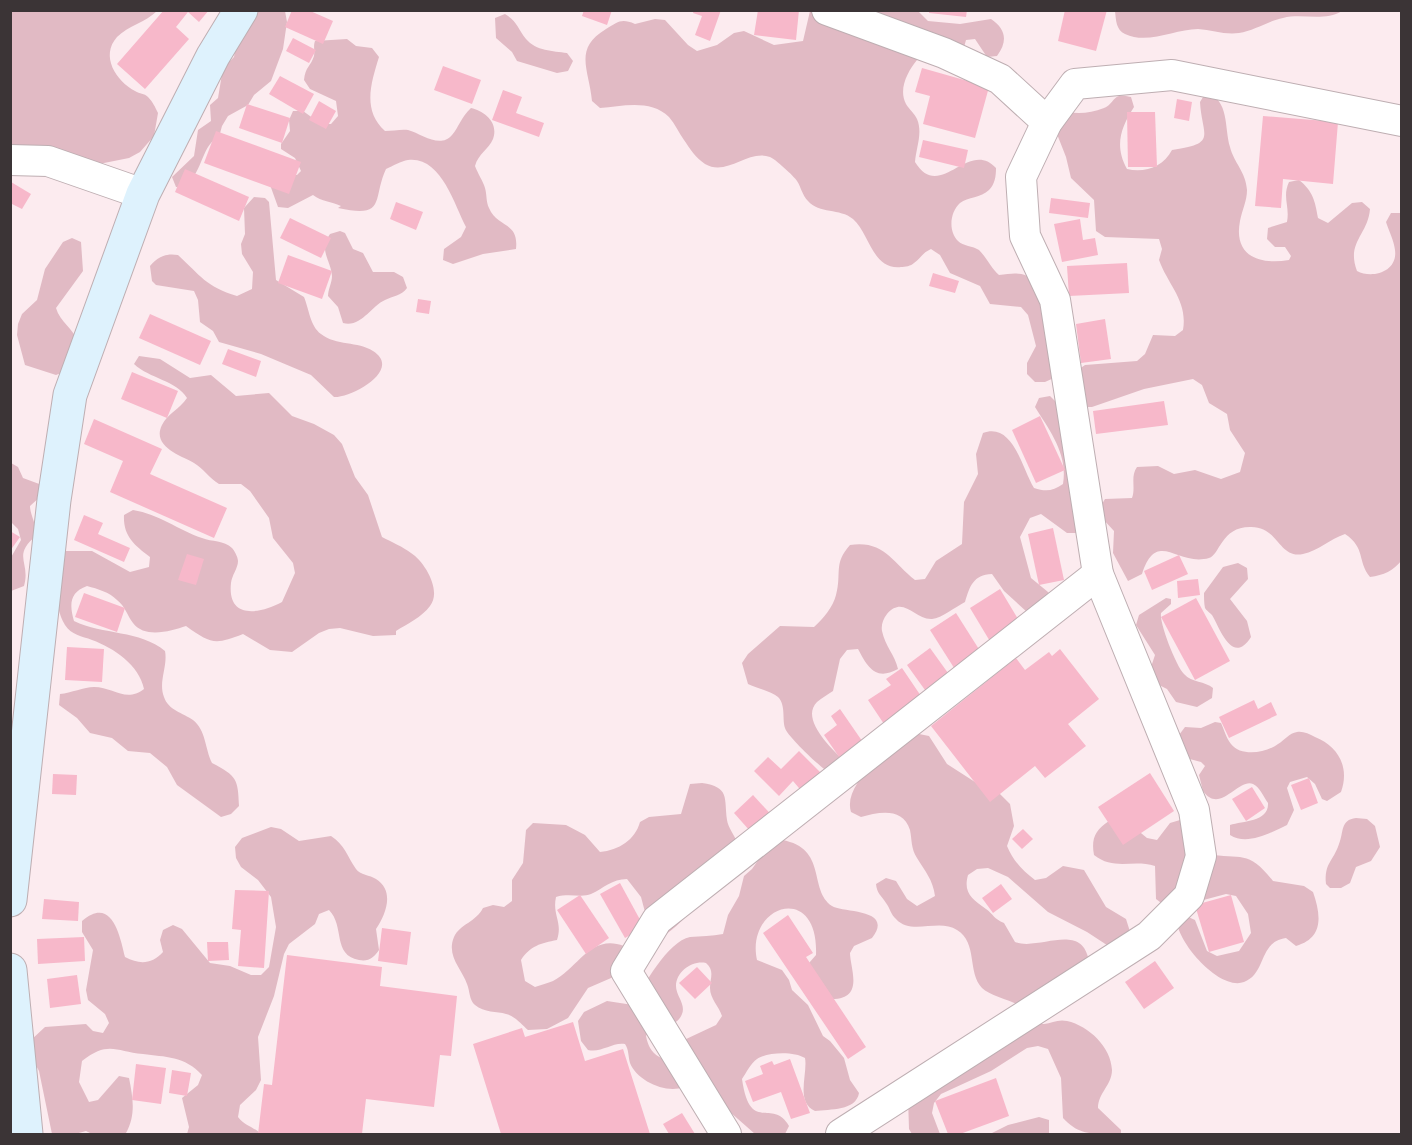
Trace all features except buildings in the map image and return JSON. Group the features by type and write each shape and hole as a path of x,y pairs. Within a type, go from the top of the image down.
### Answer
{"street":[{"path":"10,900 54,500 70,395 143,194 213,56 241,10"},
{"path":"827,10 944,53 1000,79 1047,122"},
{"path":"841,1134 1149,936 1189,896 1201,856 1194,810 1098,574 1055,300 1025,236 1021,177 1047,122 1075,84 1172,75 1401,121"},
{"path":"10,160 48,161 143,194"},
{"path":"726,1134 626,971 657,920 1098,574"},
{"path":"10,970 26,1134"}],"shaded area":[{"path":"1115,10 1342,11 1320,17 1283,18 1239,33 1198,29 1143,38 1125,34 1120,30"},
{"path":"10,11 157,11 117,37 110,52 110,60 116,75 128,87 148,97 158,113 154,136 140,152 129,158 74,169 11,147"},
{"path":"255,11 285,11 287,22 283,49 271,81 254,95 248,105 228,116 219,137 207,148 194,176 183,186 176,187 172,177 194,156 198,130 211,121 210,105 218,98 223,68 234,57 236,45"},
{"path":"810,11 918,11 928,21 960,24 991,19 1000,27 1004,40 997,56 987,57 975,39 966,40 963,51 917,60 905,80 903,92 906,104 919,124 915,162 925,173 934,176 944,174 975,160 986,161 996,168 995,180 989,190 982,195 963,201 954,211 953,232 960,243 979,250 999,275 1020,274 1037,284 1056,377 1045,382 1035,382 1027,374 1027,363 1036,346 1028,315 1021,307 990,304 980,286 950,273 940,255 931,249 911,265 903,267 884,263 872,250 859,225 853,219 842,213 824,210 813,205 804,196 795,179 772,158 754,157 721,167 713,167 705,164 696,156 669,117 662,111 636,105 600,108 592,101 586,69 586,52 589,44 596,37 617,23 626,21 635,24 655,19 665,20 688,45 697,51 717,45 734,33 744,31 774,45 803,41"},
{"path":"505,14 515,22 530,43 545,50 567,53 573,61 568,71 557,73 517,61 512,52 496,38 495,18"},
{"path":"347,39 356,46 372,48 379,57 370,96 373,114 385,131 408,130 436,141 442,141 452,135 471,108 489,118 494,127 493,139 475,166 485,188 489,208 497,219 511,229 516,240 516,249 483,254 453,264 443,260 444,249 461,237 466,227 438,173 419,161 408,160 386,169 375,204 364,211 338,208 341,206 313,195 288,208 278,207 269,182 276,174 297,175 301,171 295,158 281,149 281,144 290,131 289,120 293,111 303,111 321,124 331,124 338,116 336,101 310,89 304,80 314,56 315,41"},
{"path":"1206,92 1214,96 1223,108 1230,147 1246,184 1247,194 1239,233 1241,243 1251,256 1269,261 1289,260 1291,256 1285,247 1275,247 1267,239 1268,228 1287,222 1286,192 1289,182 1299,180 1304,184 1313,197 1318,218 1328,223 1352,203 1362,202 1370,209 1366,226 1354,253 1357,271 1363,273 1383,272 1392,264 1395,250 1386,222 1391,213 1401,213 1402,560 1384,574 1370,577 1356,544 1345,534 1319,548 1303,554 1295,554 1288,552 1273,536 1260,528 1240,528 1227,536 1213,556 1209,558 1187,558 1161,551 1154,553 1142,574 1128,581 1113,553 1114,531 1103,519 1102,504 1105,499 1132,498 1137,467 1158,466 1174,474 1195,470 1221,479 1240,472 1245,453 1230,430 1227,414 1209,403 1202,385 1193,379 1144,389 1092,407 1080,407 1072,374 1085,365 1137,361 1145,354 1153,335 1175,336 1183,330 1184,320 1180,302 1159,260 1162,249 1159,239 1105,237 1096,231 1094,200 1071,178 1055,129 1067,112 1095,111 1108,106 1117,97 1131,97 1134,107 1123,129 1120,145 1123,161 1127,169 1147,169 1159,165 1172,150 1202,141 1204,131 1200,102"},
{"path":"254,197 265,198 269,202 276,280 304,297 312,322 321,334 333,340 367,348 381,358 382,366 378,374 362,388 334,397 311,375 261,354 219,342 213,331 200,322 198,300 194,291 156,285 152,281 150,266 156,260 162,256 178,255 218,289 237,296 252,289 253,272 242,254 241,244 245,234 244,208"},
{"path":"340,231 345,233 353,249 363,253 373,272 394,272 403,277 407,288 400,294 380,303 361,320 349,324 343,323 338,307 328,296 332,276 325,245 330,234"},
{"path":"72,238 81,242 83,271 56,308 78,342 66,371 56,375 25,365 17,335 18,324 22,314 37,300 45,269 63,242"},
{"path":"139,356 160,359 190,378 211,375 236,396 269,393 292,416 334,435 342,444 355,477 368,495 382,537 416,557 422,563 433,585 433,600 430,606 419,617 396,631 396,635 373,636 340,628 329,629 319,633 292,652 270,650 243,634 226,640 213,641 186,626 158,632 144,631 133,623 114,597 87,586 74,595 71,604 74,621 97,629 144,639 165,651 162,691 166,701 172,708 197,724 203,734 212,763 227,771 237,784 239,806 231,814 221,817 177,785 167,767 150,753 128,751 112,738 90,733 77,718 59,705 60,694 86,688 101,688 125,695 131,695 144,689 137,672 124,658 109,648 70,631 58,608 57,579 60,551 92,551 130,572 149,567 150,557 131,539 125,529 124,515 133,510 142,512 193,535 229,545 238,561 231,583 231,595 234,603 247,611 264,609 282,602 295,573 293,563 273,538 269,518 250,491 241,484 219,484 197,465 164,445 160,433 162,425 187,398 170,383 147,373 134,364"},
{"path":"1050,396 1058,404 1077,533 1067,533 1041,514 1030,518 1020,537 1031,578 1054,600 1028,613 1004,591 992,574 976,579 965,602 936,618 920,616 904,607 893,609 884,618 882,629 898,669 884,674 878,673 869,667 858,649 847,650 840,659 833,691 817,702 813,709 812,717 819,733 843,760 830,773 820,766 787,732 782,704 778,697 748,684 742,663 748,654 780,626 814,627 821,620 835,599 841,558 850,545 862,544 879,549 915,580 925,579 936,561 962,544 964,502 978,474 976,454 983,433 993,431 1009,440 1034,488 1049,490 1063,484 1064,473 1060,453 1052,434 1035,407 1039,398"},
{"path":"11,463 18,467 23,478 42,485 42,495 30,506 37,535 29,542 23,554 26,578 24,586 11,591 10,559 21,540 18,529 11,522"},
{"path":"1238,563 1247,568 1248,579 1230,599 1247,621 1251,637 1238,648 1232,646 1222,635 1212,615 1205,608 1204,593 1223,567"},
{"path":"1166,598 1171,599 1171,604 1161,613 1161,618 1177,662 1187,677 1213,688 1212,698 1197,707 1176,702 1167,689 1157,684 1150,670 1155,655 1136,625 1139,615"},
{"path":"1215,722 1221,723 1231,744 1241,751 1267,750 1297,732 1306,733 1323,741 1336,752 1343,766 1341,792 1327,801 1322,799 1315,784 1307,777 1290,782 1287,788 1294,810 1287,825 1251,839 1230,835 1230,825 1260,817 1267,809 1268,803 1253,784 1241,786 1222,798 1216,799 1209,797 1203,791 1199,775 1205,766 1201,762 1186,758 1179,735 1185,727 1201,728"},
{"path":"919,734 929,736 947,764 975,782 995,789 1010,804 1014,826 1007,846 1022,869 1035,880 1046,878 1063,866 1084,870 1106,907 1126,919 1132,938 1113,949 1087,932 1048,912 1008,877 988,868 977,869 968,875 967,886 970,895 1004,923 1015,942 1024,944 1067,940 1083,947 1088,957 1019,1005 982,988 977,981 968,942 957,930 942,926 909,926 896,919 878,892 876,884 886,878 896,881 907,899 917,906 935,896 932,885 915,855 907,823 896,814 890,813 861,817 851,812 850,801 854,789 871,767 895,747"},
{"path":"702,783 717,787 724,795 728,823 737,842 696,905 676,926 665,935 649,927 641,897 627,879 612,882 587,895 556,897 555,909 559,928 557,940 536,946 524,955 521,960 525,981 535,987 553,981 594,948 612,943 624,946 618,975 588,988 568,1018 547,1029 528,1030 509,1015 486,1011 473,1003 465,978 453,956 454,937 483,908 493,905 504,907 512,901 512,880 523,863 526,830 533,823 566,825 585,835 600,852 607,851 630,839 640,822 649,817 681,814 690,784"},
{"path":"1356,818 1367,819 1375,826 1380,847 1371,861 1356,867 1350,883 1341,888 1330,888 1326,884 1328,867 1341,840 1343,827 1347,821"},
{"path":"1180,820 1207,854 1250,860 1273,881 1304,886 1313,892 1319,917 1312,937 1296,946 1286,938 1277,941 1266,951 1256,972 1244,982 1234,983 1224,980 1202,964 1185,942 1177,922 1186,916 1195,920 1207,951 1217,956 1239,951 1251,933 1248,914 1236,896 1226,894 1196,902 1164,905 1156,899 1155,866 1116,864 1101,860 1094,855 1095,835 1109,821 1130,824 1147,838 1157,840 1170,823"},
{"path":"271,827 281,829 299,841 331,836 336,839 358,871 382,884 387,903 376,929 379,950 368,960 359,960 345,952 337,924 329,910 319,914 315,924 289,944 284,954 274,996 258,1037 261,1080 256,1090 240,1105 238,1117 261,1134 187,1134 189,1127 182,1098 198,1085 202,1075 189,1064 174,1058 106,1049 82,1061 79,1082 89,1102 98,1100 119,1076 129,1078 132,1113 126,1133 92,1134 86,1131 75,1134 52,1134 39,1071 29,1052 30,1041 45,1027 86,1024 93,1031 103,1033 109,1023 105,1014 88,1000 86,990 93,950 82,932 82,921 92,914 107,915 117,930 125,957 136,961 150,961 159,956 163,952 160,940 163,930 173,925 182,929 210,963 230,966 251,975 261,975 269,967 276,927 271,897 258,880 241,867 236,858 235,847 242,838"},
{"path":"782,840 796,844 806,851 812,860 825,899 832,906 864,913 877,921 877,928 872,938 854,946 850,953 853,982 849,994 842,998 832,999 809,963 816,955 814,932 806,917 795,910 783,909 771,915 762,926 756,941 757,960 782,970 792,990 808,1005 823,1036 844,1058 850,1080 859,1093 857,1099 848,1106 815,1111 805,1101 805,1058 788,1053 761,1057 753,1063 742,1079 750,1106 762,1113 776,1114 789,1126 785,1134 755,1134 730,1112 684,1040 716,1025 722,1016 711,996 711,972 706,963 691,965 679,976 676,990 683,1010 680,1018 668,1026 649,1031 646,1036 650,1049 654,1053 680,1064 684,1087 669,1089 645,1080 630,1063 625,1044 588,1050 581,1041 578,1021 584,1012 607,1001 633,1005 657,965 682,940 690,937 723,934 728,915 739,896 744,876 764,852"},
{"path":"1016,1017 1041,1024 1067,1021 1083,1028 1097,1039 1108,1053 1112,1070 1098,1108 1121,1130 1121,1134 1089,1133 1076,1129 1063,1118 1061,1078 1048,1049 1038,1046 1027,1048 991,1071 941,1094 934,1103 932,1113 940,1134 912,1134 909,1129 908,1098"},
{"path":"1039,1117 1049,1120 1049,1134 990,1134 1008,1125"}]}
